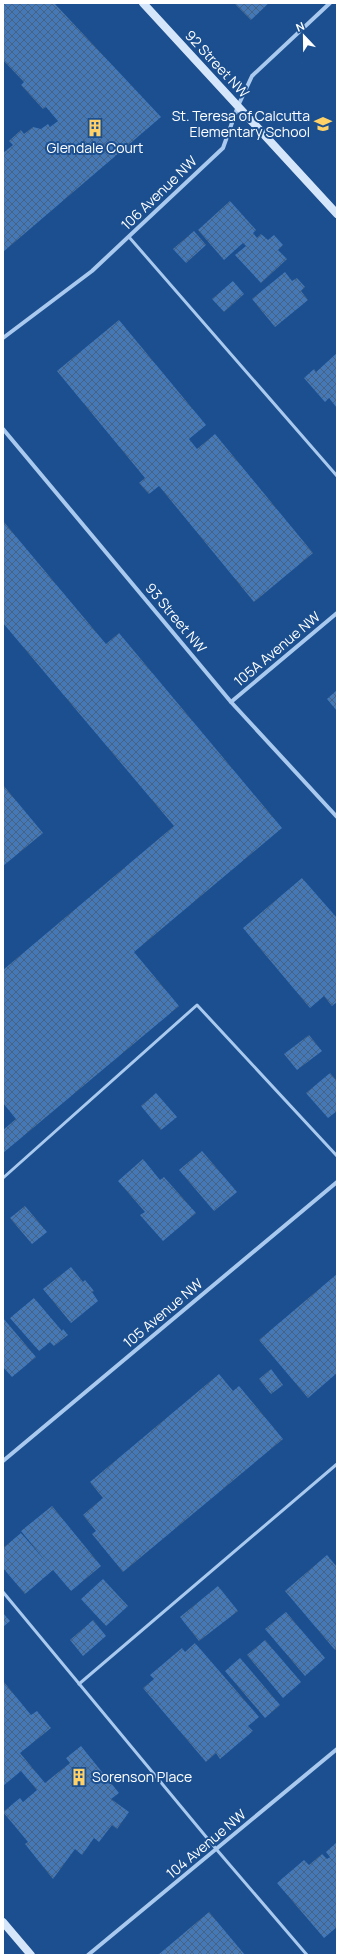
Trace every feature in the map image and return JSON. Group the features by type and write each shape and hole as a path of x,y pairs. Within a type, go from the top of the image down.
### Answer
{"street":[{"name":"92 Street NW","path":"143,3 337,214"},
{"name":"106 Avenue NW","path":"3,338 92,271 223,148 238,106 252,76 330,3"},
{"name":"93 Street NW","path":"3,429 231,702 337,817"},
{"name":"105A Avenue NW","path":"231,702 337,613"},
{"name":"105 Avenue NW","path":"3,1461 337,1182"},
{"name":"104 Avenue NW","path":"88,1955 217,1850 337,1749"},
{"path":"3,1922 31,1955"}],"lane":[{"path":"129,237 337,476"},
{"path":"3,1178 197,1005 337,1156"},
{"path":"79,1684 337,1464"},
{"path":"3,1592 217,1850 307,1955"}],"building":[{"name":"Glendale Court","path":"3,3 54,3 161,117 3,252 3,153 13,145 9,141 21,130 24,134 33,127 41,129 48,124 50,127 58,121 46,107 43,109 21,85 24,82 3,60"},
{"path":"234,3 269,3 251,20"},
{"path":"230,201 256,230 253,233 257,238 261,234 268,240 274,235 283,245 278,250 287,259 261,283 235,255 246,246 243,243 224,260 198,230"},
{"path":"194,231 206,245 186,263 173,249"},
{"path":"285,272 292,281 297,278 305,287 301,291 308,300 275,327 252,299"},
{"path":"233,281 244,294 224,312 212,299"},
{"path":"119,320 206,425 189,439 197,449 215,434 313,553 254,602 159,486 149,494 139,483 145,478 57,371"},
{"path":"337,353 337,408 329,398 325,402 304,378 314,369 316,372"},
{"path":"3,521 106,644 119,633 282,828 134,952 179,1006 3,1153 3,1130 16,1119 3,1103 3,970 174,826 3,623"},
{"path":"337,690 337,711 327,699"},
{"path":"3,785 43,833 3,866"},
{"path":"302,878 337,918 337,1002 332,1006 324,996 310,1008 243,928"},
{"path":"309,1035 322,1051 297,1070 284,1054"},
{"path":"330,1073 337,1081 337,1111 328,1118 306,1093"},
{"path":"156,1093 177,1117 161,1130 141,1106"},
{"path":"202,1151 237,1192 214,1211 179,1170"},
{"path":"143,1159 160,1180 164,1177 196,1213 163,1241 140,1215 145,1212 118,1181"},
{"path":"25,1206 47,1232 32,1244 10,1218"},
{"path":"71,1267 83,1282 85,1280 94,1291 92,1292 98,1301 71,1323 43,1289"},
{"path":"337,1274 337,1373 308,1398 259,1340"},
{"path":"34,1298 62,1331 63,1329 68,1335 54,1346 50,1342 39,1351 10,1318"},
{"path":"3,1318 36,1357 12,1377 3,1367"},
{"path":"271,1369 283,1385 271,1394 259,1379"},
{"path":"219,1374 233,1391 239,1386 283,1439 123,1572 92,1534 96,1531 83,1515 103,1498 90,1482"},
{"path":"52,1506 101,1566 71,1591 53,1570 25,1594 3,1568 3,1548 21,1533 48,1564 21,1531"},
{"path":"327,1555 337,1567 337,1648 335,1650 285,1591"},
{"path":"103,1579 128,1606 106,1626 81,1599"},
{"path":"218,1586 238,1611 199,1641 180,1617"},
{"path":"286,1612 325,1658 305,1676 265,1629"},
{"path":"3,1613 10,1621 3,1627"},
{"path":"93,1620 106,1636 83,1656 70,1640"},
{"path":"265,1640 301,1682 283,1698 247,1655"},
{"path":"195,1643 259,1717 248,1726 253,1731 220,1759 216,1753 206,1762 143,1688 154,1679 150,1675 182,1648 185,1652"},
{"path":"240,1658 280,1705 265,1718 225,1671"},
{"name":"Sorenson Place","path":"3,1681 31,1715 37,1711 51,1728 20,1753 45,1783 70,1763 66,1758 81,1746 119,1793 111,1799 129,1812 117,1829 112,1825 99,1842 94,1838 82,1855 75,1849 53,1879 25,1844 28,1842 3,1812 20,1798 23,1802 37,1790 21,1771 3,1786"},
{"path":"337,1842 337,1927 324,1938 277,1883 304,1860 309,1865 322,1854 327,1859 330,1857 326,1852"},
{"path":"209,1912 245,1955 158,1955"}],"place":[{"name":"St. Teresa of Calcutta Elementary School","path":"323,124"},
{"name":"Glendale Court","path":"95,128"},
{"name":"Sorenson Place","path":"79,1777"}]}
